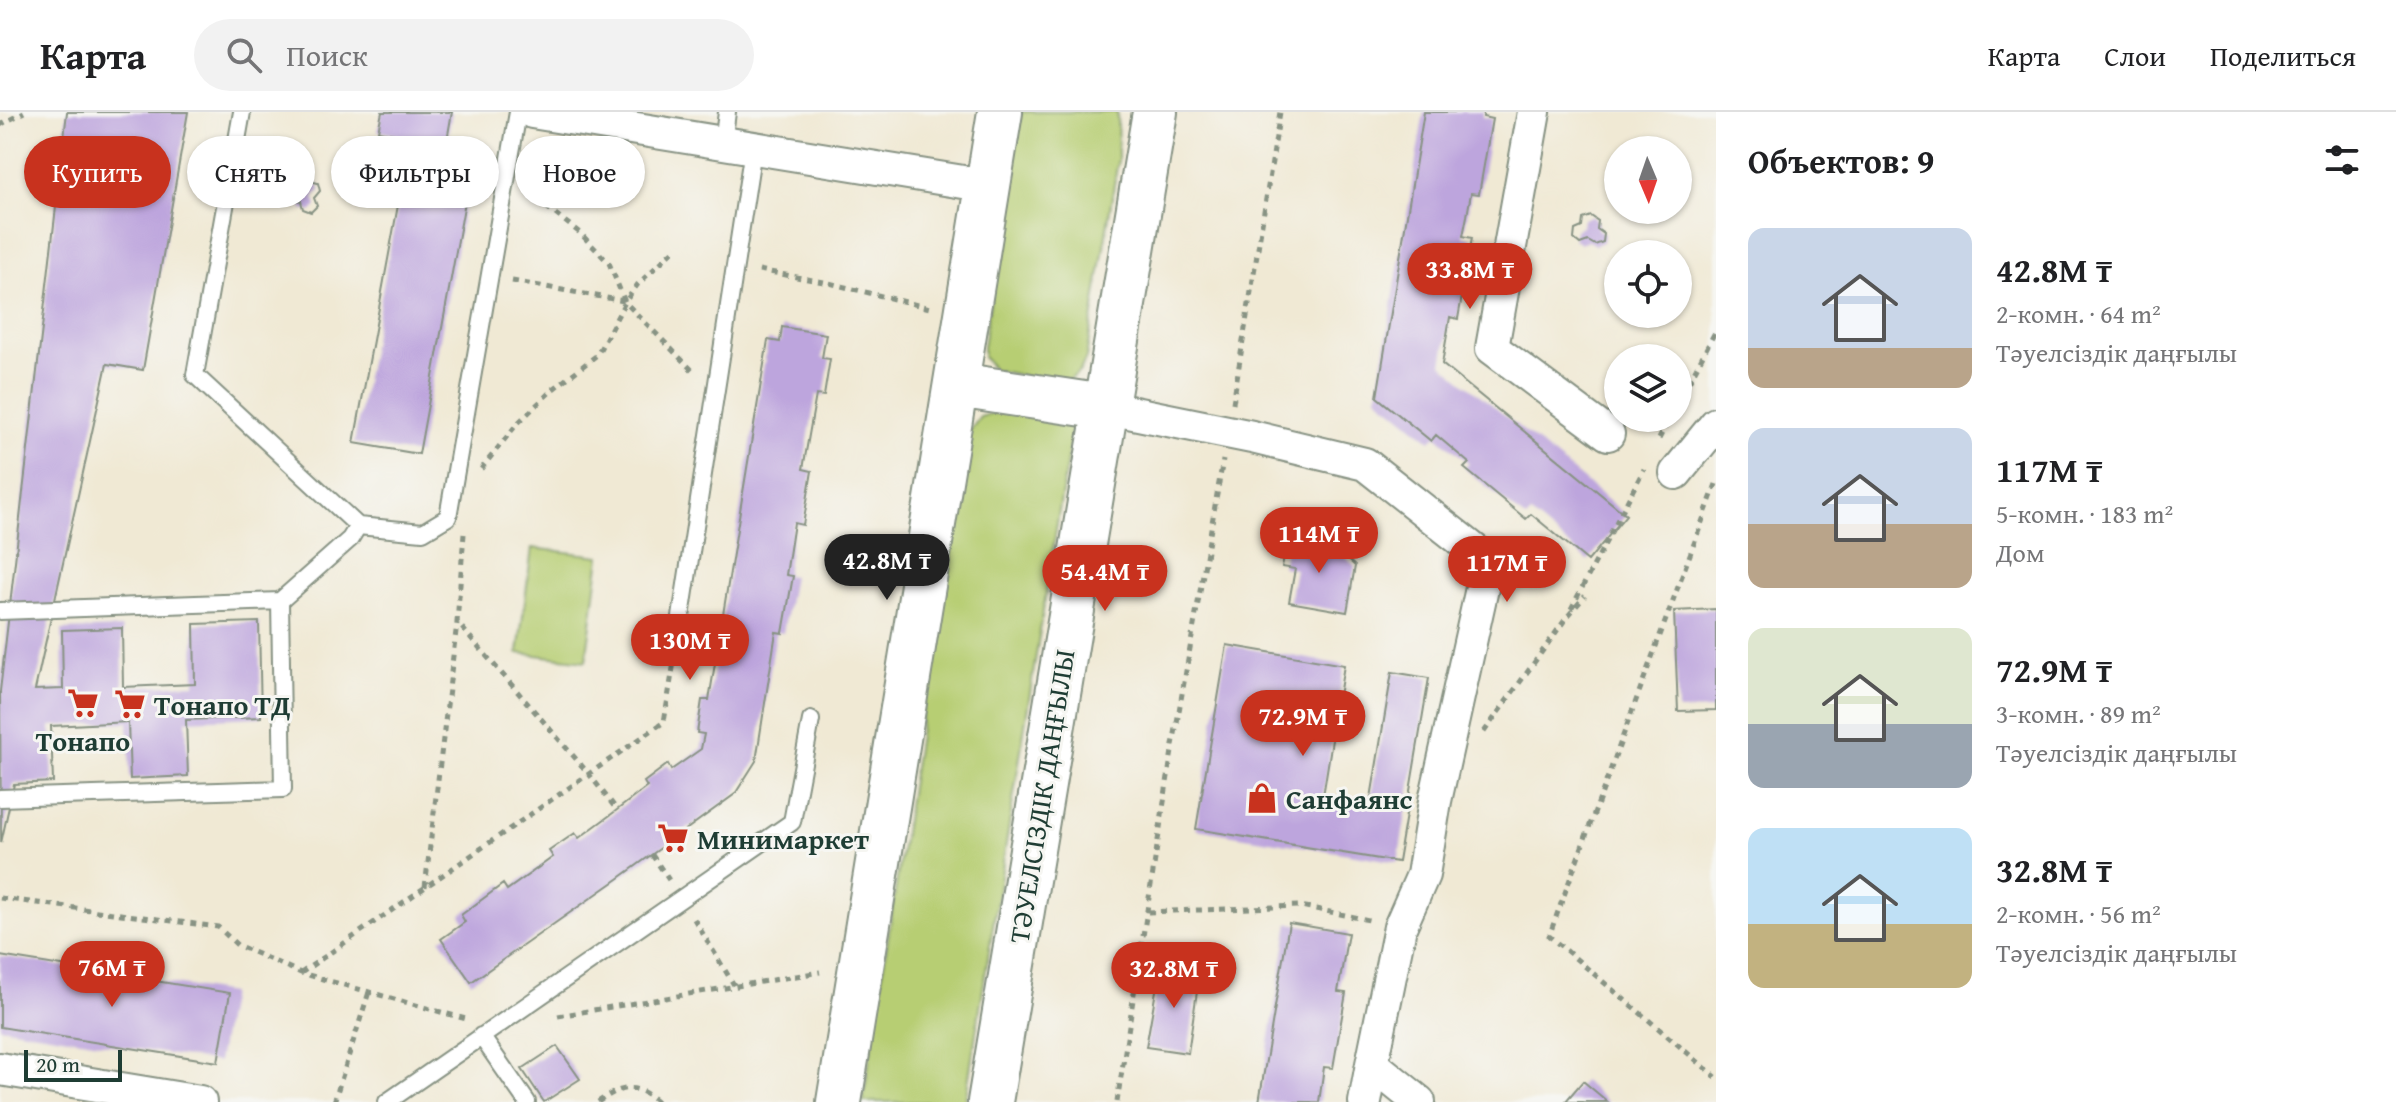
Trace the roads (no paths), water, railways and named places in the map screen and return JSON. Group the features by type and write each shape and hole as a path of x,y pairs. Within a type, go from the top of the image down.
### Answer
{"street":[{"path":"532,112 734,135 988,186"},
{"path":"839,1102 1000,112"},
{"name":"ТӘУЕЛСІЗДІК ДАҢҒЫЛЫ","path":"990,1102 1155,112"},
{"path":"1534,112 1492,348 1608,434"},
{"path":"957,385 1104,407 1365,464 1488,561 1435,801 1423,875 1400,927 1365,1102"},
{"path":"1663,465 1716,424"},
{"path":"1372,1064 1419,1102"},
{"path":"0,1069 200,1102"}],"lane":[{"path":"242,112 195,375 358,526 423,532 448,517 518,112"},
{"path":"679,630 735,265 734,135"},
{"path":"0,611 280,601 350,539 358,526"},
{"path":"0,798 283,789 280,601"},
{"path":"387,1102 792,822 811,720"},
{"path":"487,1031 527,1102"}],"place":[{"name":"Тонапо","path":"83,703"},
{"name":"Тонапо ТД","path":"130,704"},
{"name":"Санфаянс","path":"1262,798"},
{"name":"Минимаркет","path":"673,838"}]}
